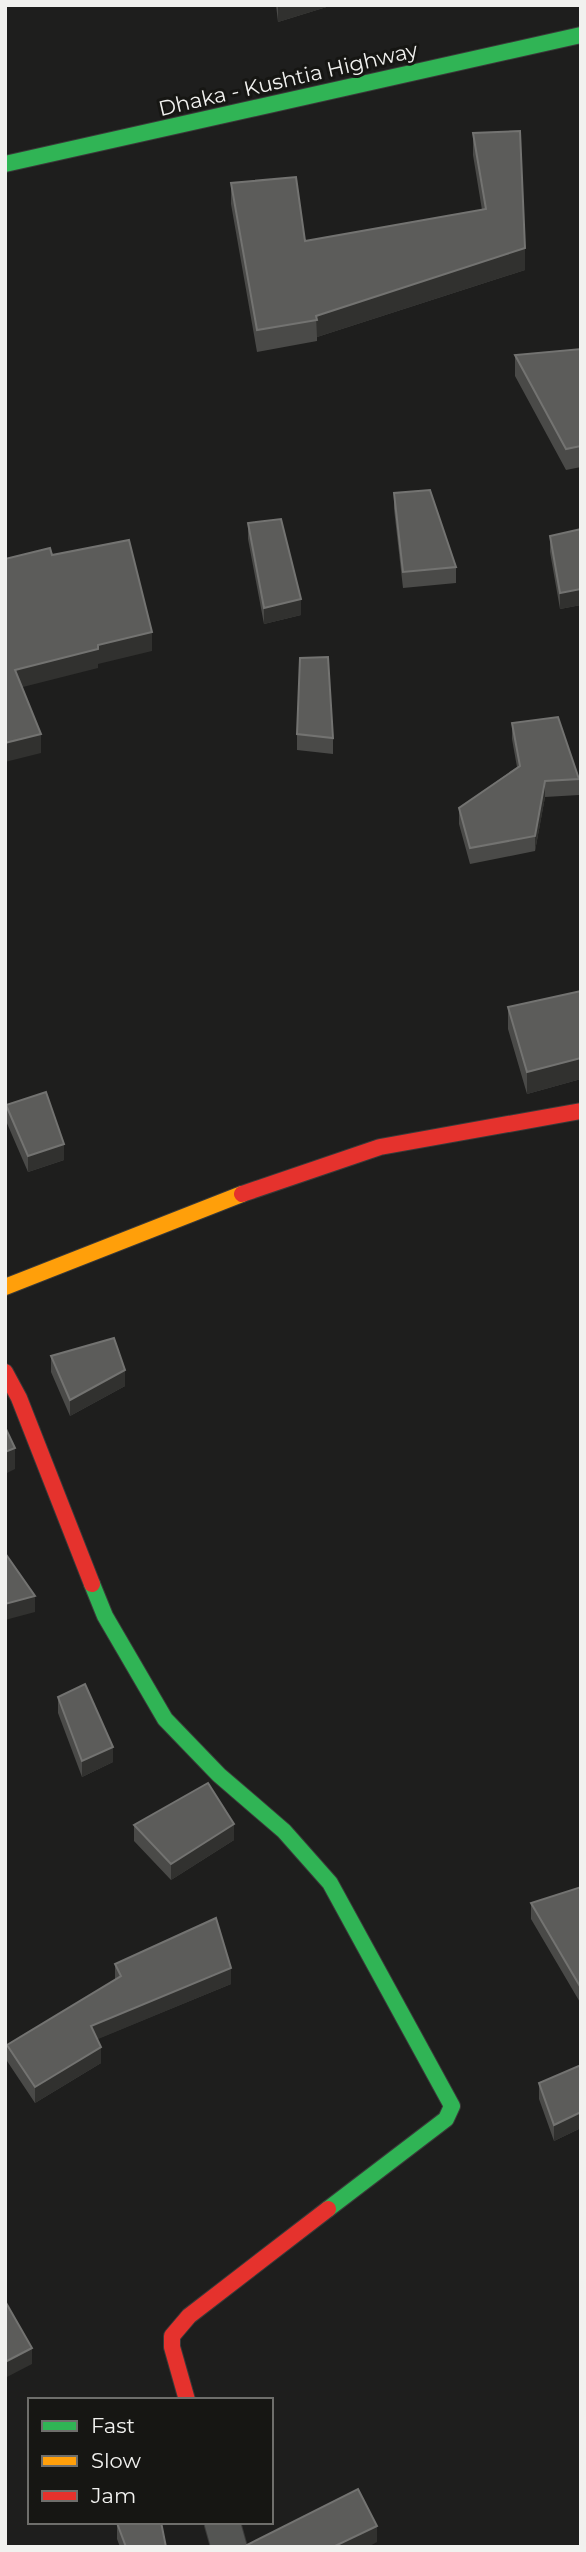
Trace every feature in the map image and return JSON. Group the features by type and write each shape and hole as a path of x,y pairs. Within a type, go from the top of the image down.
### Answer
{"street":[{"name":"Dhaka - Kushtia Highway","path":"5,164 581,35"},
{"path":"5,1287 207,1206 380,1147 581,1111"},
{"path":"5,1372 19,1398 105,1616 165,1719 219,1775 284,1831 330,1883 453,2106 446,2119 189,2316 172,2336 172,2347 186,2398"},
{"path":"223,2524 229,2547"}],"building":[{"path":"520,131 525,248 316,316 317,320 257,330 231,183 296,177 305,241 486,209 473,133"},
{"path":"581,349 581,446 566,449 515,355"},
{"path":"430,490 456,567 403,572 394,493"},
{"path":"281,519 301,599 264,608 248,523"},
{"path":"581,529 581,589 560,593 550,536"},
{"path":"129,540 152,632 15,670 41,734 5,743 5,559 50,548 52,555"},
{"path":"328,657 333,738 297,734 300,658"},
{"path":"558,717 579,779 545,781 535,836 470,848 459,808 520,766 512,723"},
{"path":"581,991 581,1058 527,1072 508,1007"},
{"path":"46,1092 64,1144 28,1156 6,1105"},
{"path":"114,1338 125,1370 70,1400 51,1356"},
{"path":"5,1427 15,1448 5,1452"},
{"path":"5,1553 35,1596 5,1604"},
{"path":"85,1684 113,1747 82,1761 58,1697"},
{"path":"208,1783 234,1824 171,1864 134,1825"},
{"path":"581,1887 581,1988 531,1903"},
{"path":"216,1918 231,1968 91,2026 101,2047 35,2087 7,2045 121,1976 115,1964"},
{"path":"581,2065 581,2112 554,2125 539,2083"},
{"path":"5,2301 32,2348 5,2362"},
{"path":"358,2489 377,2526 333,2547 248,2547 247,2545"},
{"path":"117,2524 161,2524 166,2547 126,2547"}],"traffic: fast":[{"path":"5,164 581,35"},
{"path":"92,1584 105,1616 165,1719 219,1775 284,1831 330,1883 452,2106 446,2119 328,2209"}],"traffic: slow":[{"path":"5,1287 242,1194"}],"traffic: jam":[{"path":"242,1194 380,1147 581,1111"},
{"path":"5,1372 19,1398 92,1584"},
{"path":"186,2398 172,2347 172,2336 189,2316 328,2209"}]}
